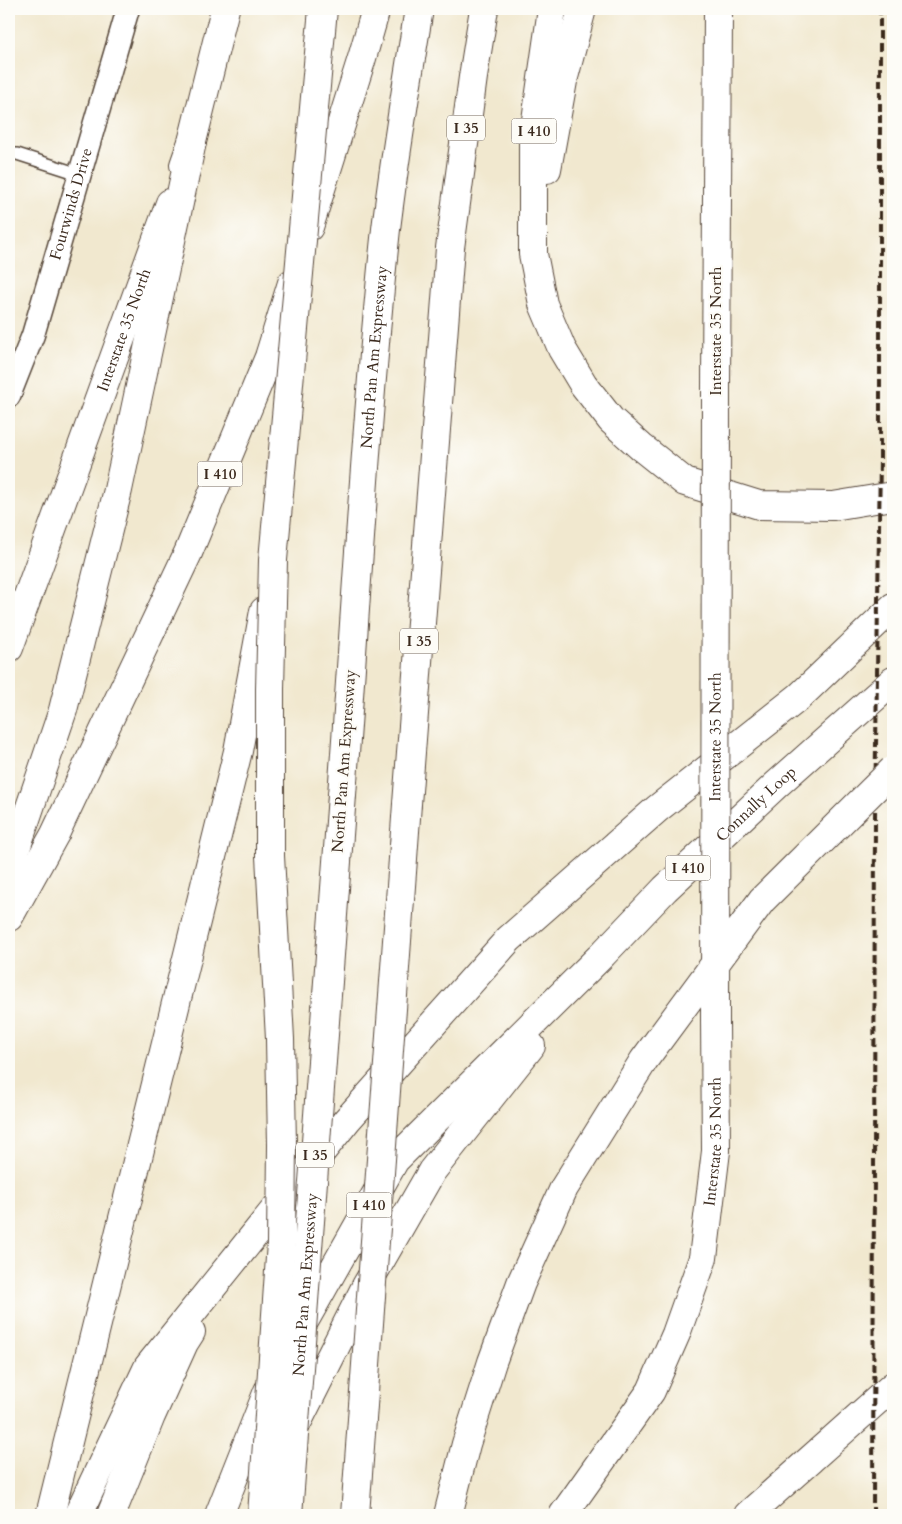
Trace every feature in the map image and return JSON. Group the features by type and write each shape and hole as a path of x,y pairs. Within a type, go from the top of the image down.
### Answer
{"main road":[{"name":"Interstate 35 North","path":"9,648 192,142 225,9"},
{"path":"262,1515 281,1243 280,1039 270,856 270,699 273,560 323,9"},
{"name":"I 410","path":"9,917 55,834 188,553 269,357 376,9"},
{"name":"North Pan Am Expressway","path":"288,1515 361,537 386,230 403,100 419,9"},
{"name":"I 35","path":"354,1515 450,248 484,9"},
{"name":"I 410","path":"552,9 533,142 534,254 543,304 562,350 583,384 611,420 685,482 759,505 833,506 893,496"},
{"path":"534,254 563,81 582,9"},
{"name":"Interstate 35 North","path":"564,1515 650,1391 676,1334 703,1258 716,1151 718,9"},
{"path":"9,869 68,691 118,490 192,142"},
{"path":"50,1515 238,751 273,560"},
{"path":"78,1515 148,1367 347,1120 509,939 657,809 799,697 893,607"},
{"name":"Connally Loop","path":"603,954 665,890 776,785 893,681"},
{"path":"776,785 893,690"},
{"path":"448,1515 466,1444 492,1362 521,1283 564,1188 644,1060 762,900 893,770"},
{"path":"254,1515 258,1500 366,1286 432,1171 603,954"},
{"name":"I 410","path":"219,1515 274,1376 395,1160 603,954"},
{"path":"111,1515 151,1416 184,1343 242,1250"},
{"path":"748,1515 893,1386"}],"street":[{"name":"Fourwinds Drive","path":"9,396 33,335 128,9"}],"lane":[{"path":"12,151 79,174"}],"railway":[{"path":"873,1515 875,817 880,458 880,9"}]}
